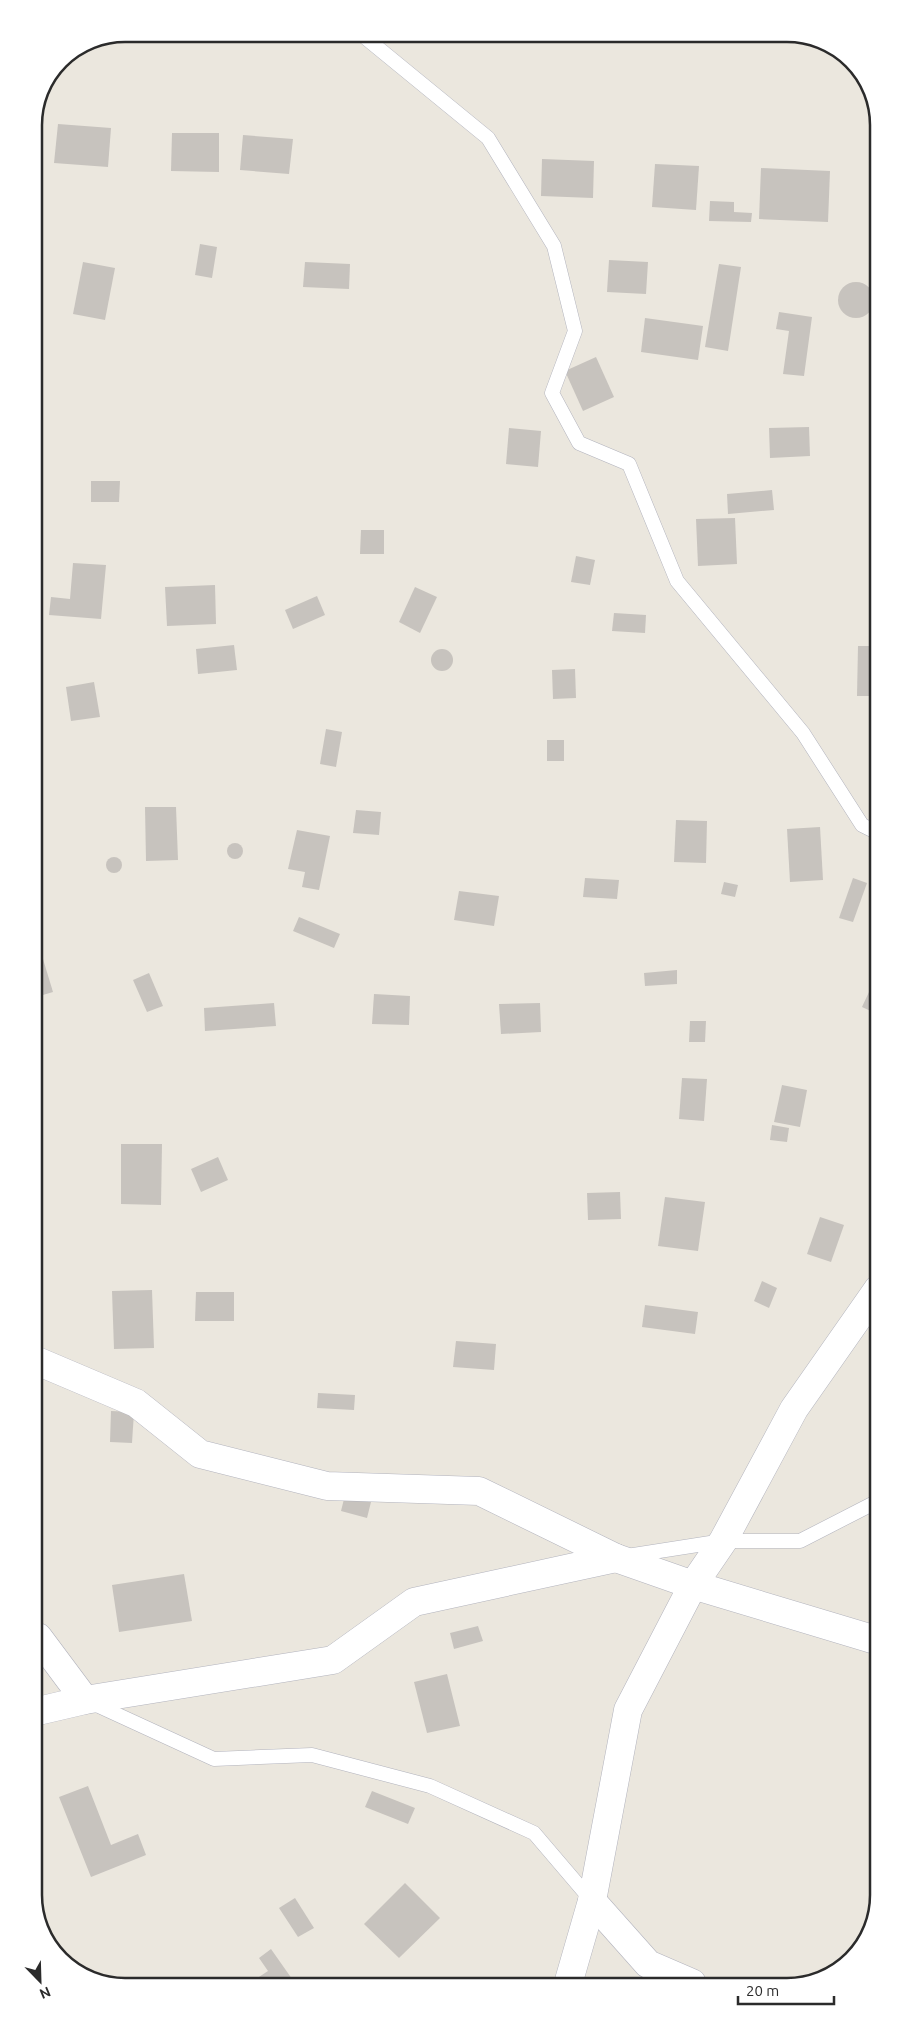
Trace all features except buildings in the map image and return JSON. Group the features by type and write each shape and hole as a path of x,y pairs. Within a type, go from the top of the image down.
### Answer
{"street":[{"path":"570,1978 592,1901 628,1710 693,1586 723,1541 794,1409 870,1300"},
{"path":"42,1363 136,1403 200,1454 327,1486 480,1491 616,1558 693,1586 870,1639"},
{"path":"42,1709 85,1700 333,1660 414,1602 616,1558"},
{"path":"42,1642 85,1700"},
{"path":"592,1901 648,1964 680,1978"}],"lane":[{"path":"371,42 488,138 554,246 575,331 552,393 579,443 629,464 677,581 803,734 862,825 870,829"},
{"path":"616,1558 723,1541 800,1541 870,1505"},
{"path":"85,1700 214,1759 312,1754 430,1786 534,1832 592,1901"}]}
